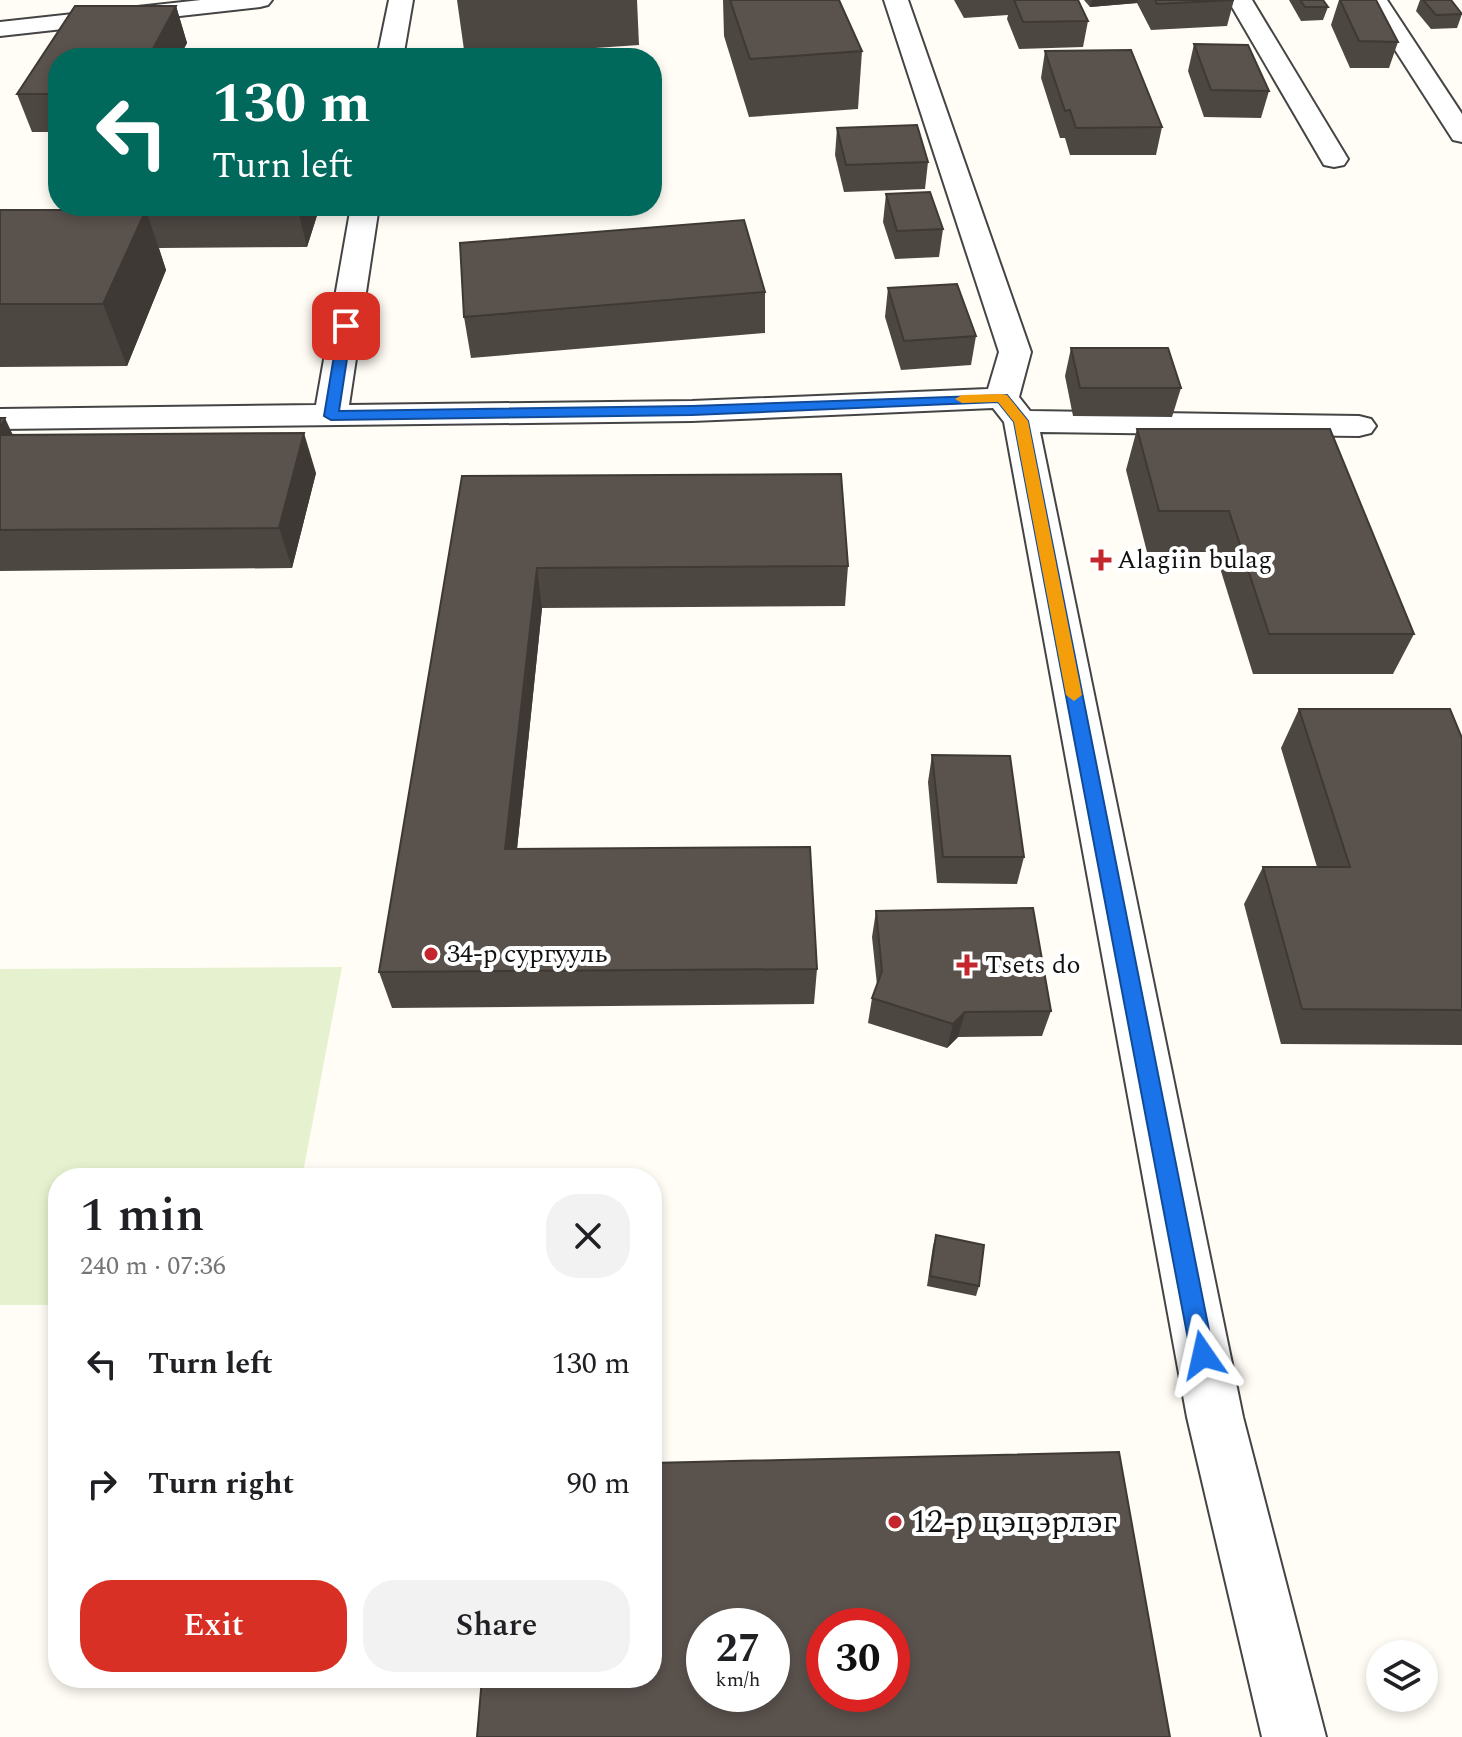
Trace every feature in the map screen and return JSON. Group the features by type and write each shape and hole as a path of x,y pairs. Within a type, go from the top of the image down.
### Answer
{"street":[{"path":"0,30 260,0"},
{"path":"391,48 398,0"},
{"path":"896,0 1015,352 1012,409 1212,1402 1294,1737"},
{"path":"1240,0 1334,159"},
{"path":"1375,0 1462,134"},
{"path":"331,416 363,216"},
{"path":"0,419 1012,409 1359,426"}],"green space":[{"path":"342,967 304,1168 48,1168 48,1305 0,1305 0,969"}],"building":[{"path":"730,0 839,0 862,51 750,59"},
{"path":"1014,0 1078,0 1088,21 1023,22"},
{"path":"1155,0 1234,0 1157,4"},
{"path":"1300,0 1323,0 1328,7 1305,7"},
{"path":"1340,0 1376,0 1398,42 1359,41"},
{"path":"1423,0 1451,0 1462,14 1436,15"},
{"path":"75,6 176,6 153,48 48,48 48,94 17,94"},
{"path":"1194,44 1248,45 1269,91 1211,90"},
{"path":"1131,50 1162,127 1076,128 1070,110 1065,111 1045,51"},
{"path":"917,125 928,162 846,165 837,128"},
{"path":"930,192 943,229 897,231 886,194"},
{"path":"0,210 48,210 48,216 143,216 103,304 0,304"},
{"path":"744,220 765,292 464,317 460,243"},
{"path":"957,284 976,336 904,341 888,288"},
{"path":"1071,348 1168,348 1181,388 1080,388"},
{"path":"1137,429 1330,429 1414,634 1269,634 1229,511 1159,511"},
{"path":"304,433 279,528 0,530 0,435"},
{"name":"34-р сургууль","path":"841,474 848,566 537,568 505,849 810,847 817,969 379,972 462,476"},
{"path":"1299,709 1450,709 1462,738 1462,1010 1302,1009 1263,867 1350,867"},
{"path":"932,755 1010,756 1024,857 943,857"},
{"path":"1033,908 1051,1011 965,1012 953,1024 872,998 882,971 876,911"},
{"path":"936,1235 984,1245 979,1286 930,1276"},
{"name":"12-р цэцэрлэг","path":"1119,1452 1170,1737 477,1737 481,1688 662,1688 662,1463"}],"slow traffic":[{"path":"962,399 1002,398 1021,421 1074,695"}],"place":[{"name":"Alagiin bulag","path":"1101,560"},
{"name":"34-р сургууль","path":"431,954"},
{"name":"Tsets do","path":"967,965"},
{"name":"12-р цэцэрлэг","path":"895,1522"}],"route":[{"path":"346,326 331,416 692,411 1002,398 1021,421 1203,1355"}]}
